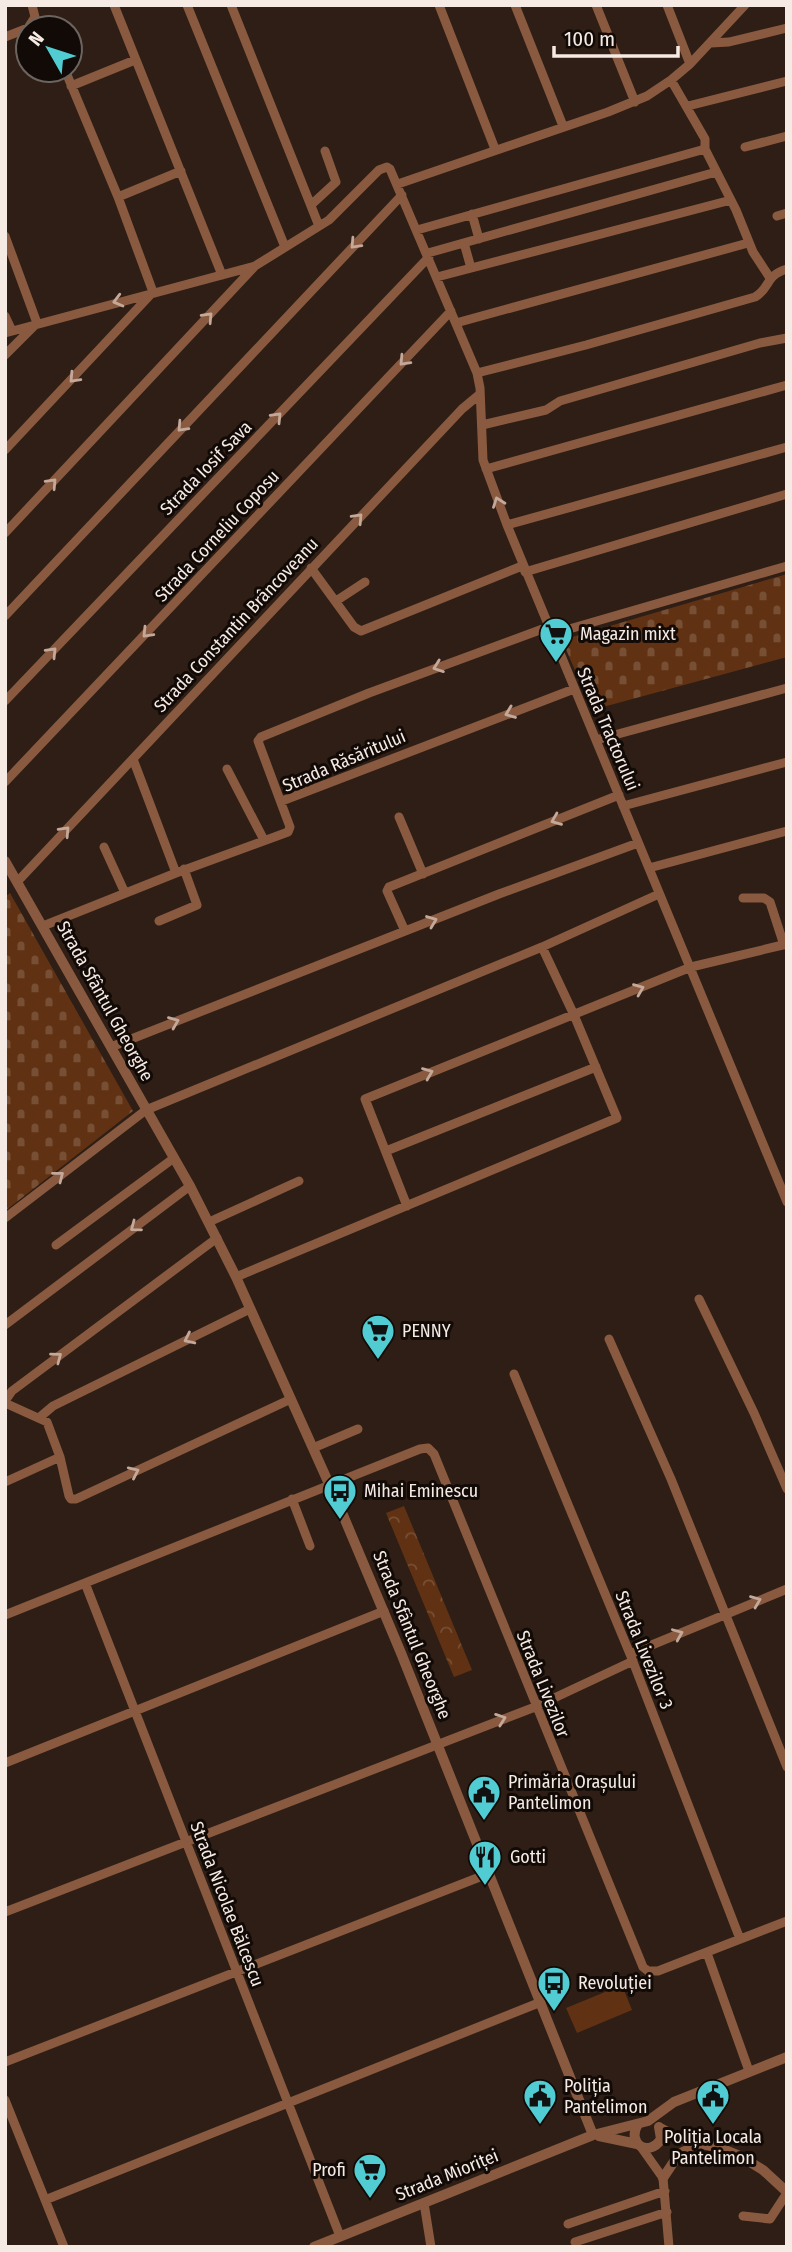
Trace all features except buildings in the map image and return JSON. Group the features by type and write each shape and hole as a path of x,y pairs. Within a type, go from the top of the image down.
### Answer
{"street":[{"path":"5,37 31,24 35,17 32,5"},
{"path":"114,5 222,275"},
{"path":"187,5 285,247"},
{"path":"231,5 319,226"},
{"path":"439,5 495,149"},
{"path":"515,5 563,126"},
{"path":"596,5 635,102"},
{"path":"667,5 690,64"},
{"path":"5,533 255,266 334,216 383,167 390,169 398,184 635,102 671,80 690,64 745,5"},
{"path":"711,43 729,43 787,28"},
{"path":"135,60 71,86 118,197 153,292"},
{"path":"671,80 705,139 705,149 731,200 748,243 769,278"},
{"path":"688,106 787,81"},
{"path":"745,147 787,136"},
{"path":"417,230 705,149"},
{"path":"311,205 336,181 325,150"},
{"path":"118,197 181,171"},
{"path":"428,255 716,172"},
{"name":"Strada Tractorului","path":"398,184 477,373 482,453 507,525 787,1202"},
{"path":"5,616 402,195"},
{"path":"437,277 731,200"},
{"path":"472,214 479,239"},
{"path":"5,236 37,323"},
{"path":"464,243 471,268"},
{"path":"456,323 748,243"},
{"name":"Strada Iosif Sava","path":"5,701 428,255"},
{"path":"5,316 8,332 255,266"},
{"path":"477,373 755,297 763,291 769,278 787,269"},
{"path":"5,450 153,292"},
{"name":"Strada Corneliu Coposu","path":"5,782 451,311"},
{"path":"5,355 37,323"},
{"path":"482,425 546,410 560,401 760,343 787,338"},
{"path":"486,469 787,386"},
{"name":"Strada Constantin Brâncoveanu","path":"18,881 461,409 480,394"},
{"path":"507,525 787,447"},
{"path":"311,568 354,627 361,631 524,569 787,494"},
{"path":"282,801 258,738 369,693 550,631 787,566"},
{"path":"336,601 365,582"},
{"path":"596,740 787,688"},
{"name":"Strada Răsăritului","path":"43,926 290,830 282,801 574,689"},
{"path":"133,759 197,905 159,921"},
{"path":"623,806 787,762"},
{"path":"228,769 264,840"},
{"path":"405,931 387,889 619,795"},
{"path":"399,817 423,874"},
{"path":"649,868 787,831"},
{"path":"111,1047 638,842"},
{"path":"104,847 125,893"},
{"name":"Strada Sfântul Gheorghe","path":"5,861 190,1186 236,1277 384,1611 593,2135"},
{"path":"5,1218 146,1110 542,947 659,894"},
{"path":"407,1206 365,1099 691,967 785,945 770,902 764,898 743,898"},
{"path":"236,1277 617,1118 542,947"},
{"path":"386,1152 596,1067"},
{"path":"56,1245 174,1158"},
{"path":"209,1222 299,1181"},
{"path":"5,1325 190,1186"},
{"path":"217,1238 12,1391 5,1402 40,1417 50,1426 71,1499 291,1399"},
{"path":"699,1299 787,1489"},
{"path":"40,1417 49,1409 250,1309"},
{"path":"609,1339 671,1479 787,1767"},
{"name":"Strada Livezilor 3","path":"514,1374 632,1657 740,1940"},
{"path":"313,1448 358,1429"},
{"name":"Strada Livezilor","path":"329,1484 425,1447 432,1450 643,1968 658,1971 787,1921"},
{"path":"5,1482 60,1457"},
{"path":"5,1615 329,1484"},
{"path":"292,1499 310,1546"},
{"name":"Strada Nicolae Bălcescu","path":"85,1583 289,2103 336,2241"},
{"path":"5,1912 535,1707 632,1657 787,1589"},
{"path":"5,1763 384,1611"},
{"path":"5,2062 490,1873"},
{"path":"706,1953 749,2071"},
{"path":"46,2200 541,2002"},
{"name":"Strada Mioriței","path":"314,2247 336,2241 593,2135 651,2125 669,2105 787,2057"},
{"path":"5,2100 64,2247"},
{"path":"651,2125 662,2136 657,2144 655,2166"},
{"path":"669,2247 663,2178 639,2145 634,2132 651,2125 680,2138 720,2148 742,2157 787,2192 772,2218 743,2216"},
{"path":"593,2135 617,2138 648,2149 680,2138"},
{"path":"663,2178 679,2154 701,2143"},
{"path":"568,2224 665,2191"},
{"path":"424,2203 430,2247"},
{"path":"575,2242 667,2212"}],"green space":[{"path":"787,574 787,657 592,710 562,640"},
{"path":"10,893 133,1111 5,1211 5,897"},
{"path":"404,1506 472,1670 454,1677 386,1513"},
{"path":"622,1985 632,2010 577,2033 566,2008"}],"place":[{"name":"Magazin mixt","path":"556,664"},
{"name":"PENNY","path":"378,1361"},
{"name":"Mihai Eminescu","path":"340,1521"},
{"name":"Primăria Orașului Pantelimon","path":"484,1822"},
{"name":"Gotti","path":"485,1887"},
{"name":"Revoluției","path":"554,2013"},
{"name":"Poliția Pantelimon","path":"540,2126"},
{"name":"Poliția Locala Pantelimon","path":"713,2126"},
{"name":"Profi","path":"370,2200"}]}
